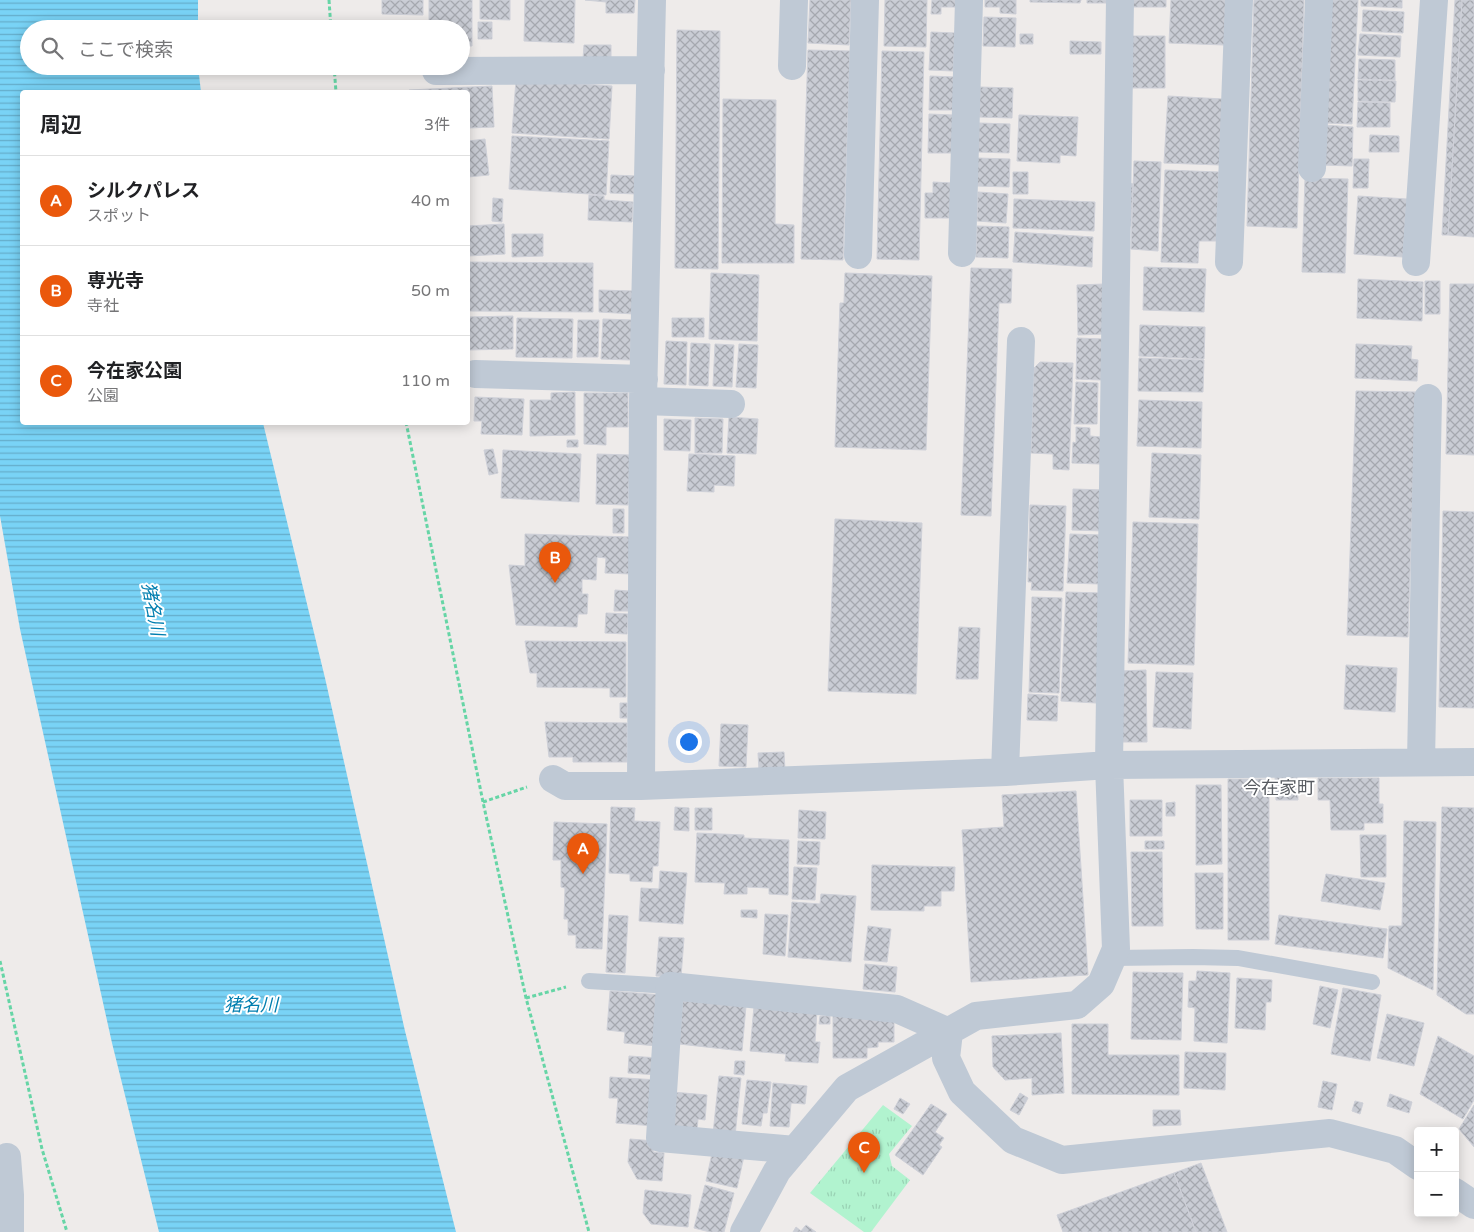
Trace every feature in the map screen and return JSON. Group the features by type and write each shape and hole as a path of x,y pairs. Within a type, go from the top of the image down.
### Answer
{"street":[{"path":"641,786 644,390 652,0"},
{"path":"792,66 794,0"},
{"path":"858,256 865,0"},
{"path":"962,253 969,0"},
{"path":"744,1232 778,1171 847,1088 976,1016 1077,1005 1101,984 1116,950 1109,765 1120,0"},
{"path":"1230,262 1239,0"},
{"path":"1312,168 1319,0"},
{"path":"1416,262 1434,0"},
{"path":"470,72 651,70"},
{"path":"1005,772 1021,341"},
{"path":"474,374 644,390 731,404"},
{"path":"1420,762 1428,398"},
{"path":"553,779 565,786 641,786 1005,772 1109,765 1474,762"},
{"path":"795,1150 660,1138 670,986 897,1009 949,1032"},
{"path":"949,1032 946,1058 962,1092 1013,1140 1062,1160 1330,1134 1395,1150 1414,1163"},
{"path":"7,1158 5,1195 10,1232"},
{"path":"1459,1195 1474,1205"}],"lane":[{"path":"1112,958 1238,958 1372,982"},
{"path":"589,981 670,986"}],"path":[{"path":"329,0 330,20"},
{"path":"335,75 336,90"},
{"path":"407,425 483,802 526,998 589,1232"},
{"path":"483,802 553,779"},
{"path":"0,961 42,1149 67,1232"},
{"path":"526,998 589,981"}],"green space":[{"path":"883,1105 912,1126 889,1154 892,1166 910,1180 871,1232 864,1232 810,1193"}],"water":[{"name":"猪名川","path":"0,0 198,0 198,20 20,20 20,75 199,75 201,90 20,90 20,425 263,425 325,678 405,1031 456,1232 159,1232 112,1043 20,629 0,516"}],"building":[{"path":"382,0 423,0 423,15 382,14"},
{"path":"429,0 472,0 472,46 470,46 470,20 429,20"},
{"path":"480,0 510,0 510,20 480,19"},
{"path":"525,0 575,0 574,43 524,41"},
{"path":"585,0 635,0 634,13 606,13 606,2"},
{"path":"810,0 851,0 849,45 808,43"},
{"path":"885,0 927,0 926,47 884,46"},
{"path":"932,0 957,0 956,7 941,7 941,14 931,14"},
{"path":"985,0 1016,0 1016,14 1000,13 1000,7 985,7"},
{"path":"1030,0 1081,0 1080,3 1030,2"},
{"path":"1087,0 1110,0 1110,3 1087,3"},
{"path":"1131,0 1166,0 1166,7 1131,7"},
{"path":"1171,0 1226,0 1225,45 1169,43"},
{"path":"1254,0 1304,0 1297,228 1247,226"},
{"path":"1331,0 1358,0 1352,124 1325,123"},
{"path":"1361,0 1402,0 1402,8 1361,6"},
{"path":"1455,0 1462,0 1448,235 1442,235"},
{"path":"1462,0 1474,0 1474,237 1448,235"},
{"path":"1363,10 1404,12 1403,33 1362,31"},
{"path":"984,17 1016,18 1015,47 983,46"},
{"path":"478,22 492,22 492,39 478,39"},
{"path":"677,30 720,31 718,269 675,268"},
{"path":"931,32 955,33 953,71 929,70"},
{"path":"1020,34 1033,34 1033,44 1020,44"},
{"path":"1360,34 1401,36 1400,57 1358,55"},
{"path":"1132,36 1165,36 1165,88 1132,88"},
{"path":"1070,41 1101,42 1101,54 1070,54"},
{"path":"584,45 611,45 611,60 583,59"},
{"path":"808,50 850,51 843,260 801,259"},
{"path":"882,51 924,52 919,260 877,259"},
{"path":"1359,59 1395,60 1395,80 1358,79"},
{"path":"930,76 956,77 955,110 929,110"},
{"path":"516,80 612,86 609,139 512,133"},
{"path":"1358,80 1396,81 1395,102 1358,101"},
{"path":"492,86 494,127 470,128 470,90 409,90"},
{"path":"980,87 1013,88 1012,118 979,117"},
{"path":"1168,96 1223,99 1220,165 1164,163"},
{"path":"723,99 776,100 775,224 794,225 794,263 722,263"},
{"path":"1358,102 1390,103 1390,127 1357,127"},
{"path":"929,114 953,115 952,153 928,153"},
{"path":"1019,115 1078,117 1076,156 1060,155 1060,163 1017,161"},
{"path":"979,123 1010,124 1009,153 978,152"},
{"path":"1324,125 1353,127 1352,166 1322,165"},
{"path":"1370,135 1399,136 1399,152 1369,152"},
{"path":"512,136 609,141 606,195 509,189"},
{"path":"485,139 489,175 470,177 470,141"},
{"path":"977,158 1010,159 1009,187 976,186"},
{"path":"1354,159 1369,159 1368,188 1353,188"},
{"path":"1134,161 1161,162 1158,251 1131,249"},
{"path":"1165,170 1219,172 1216,241 1199,241 1198,263 1161,262"},
{"path":"1013,172 1028,172 1028,194 1013,194"},
{"path":"611,175 638,176 637,194 610,193"},
{"path":"1305,178 1348,179 1345,273 1302,272"},
{"path":"933,182 952,183 952,218 925,218 925,193 933,193"},
{"path":"1130,183 1133,184 1131,226 1128,226"},
{"path":"978,192 1008,194 1006,223 977,221"},
{"path":"589,195 604,196 604,200 633,202 632,222 588,220"},
{"path":"1358,196 1407,199 1403,257 1354,254"},
{"path":"493,198 503,199 502,222 492,221"},
{"path":"1014,199 1095,202 1094,231 1013,228"},
{"path":"504,224 505,254 470,256 470,226"},
{"path":"977,226 1009,227 1008,258 976,257"},
{"path":"1015,232 1093,237 1092,267 1013,262"},
{"path":"512,234 543,234 543,256 512,257"},
{"path":"470,262 593,263 593,312 470,311"},
{"path":"1144,267 1206,269 1204,312 1143,310"},
{"path":"971,268 1012,269 1011,303 999,303 991,516 961,515"},
{"path":"711,273 759,275 757,341 709,339"},
{"path":"845,273 932,276 926,450 835,447 840,303 844,303"},
{"path":"1358,279 1423,282 1422,321 1357,318"},
{"path":"1425,281 1440,281 1440,314 1425,314"},
{"path":"1105,284 1105,334 1078,335 1077,285"},
{"path":"1450,284 1474,284 1474,455 1446,454"},
{"path":"599,290 634,291 634,314 599,312"},
{"path":"513,316 513,349 470,350 470,317"},
{"path":"517,318 573,319 572,358 516,357"},
{"path":"672,318 704,318 704,337 672,337"},
{"path":"603,319 632,320 630,360 601,359"},
{"path":"578,320 599,320 598,357 577,357"},
{"path":"1140,325 1205,327 1204,359 1139,356"},
{"path":"1077,338 1103,339 1101,380 1076,379"},
{"path":"666,341 687,342 686,385 664,384"},
{"path":"691,343 710,344 708,386 689,385"},
{"path":"715,344 734,345 732,387 713,386"},
{"path":"739,344 758,345 756,388 736,387"},
{"path":"1356,344 1412,346 1411,359 1418,360 1417,381 1355,378"},
{"path":"1139,358 1204,360 1203,392 1138,391"},
{"path":"1040,362 1073,363 1069,470 1053,469 1053,454 1031,453 1034,368"},
{"path":"1076,382 1098,383 1097,424 1074,424"},
{"path":"1356,391 1416,392 1408,637 1347,635"},
{"path":"575,392 575,435 530,436 530,400 551,400 551,393"},
{"path":"584,393 628,393 628,427 606,427 606,445 584,444"},
{"path":"475,397 524,399 522,435 481,434 482,421 474,421"},
{"path":"1139,400 1202,402 1201,448 1137,446"},
{"path":"729,417 758,419 756,454 727,453"},
{"path":"695,418 723,419 722,453 695,453"},
{"path":"664,419 691,420 690,451 664,450"},
{"path":"1076,427 1090,428 1090,436 1101,437 1100,464 1072,463 1073,442 1076,443"},
{"path":"567,440 578,440 578,447 567,447"},
{"path":"493,449 498,473 489,475 484,450"},
{"path":"503,450 581,454 579,502 501,498"},
{"path":"1152,453 1201,455 1199,519 1149,517"},
{"path":"597,454 630,455 628,505 596,504"},
{"path":"689,454 735,456 734,486 714,485 714,492 687,491"},
{"path":"1073,489 1105,490 1104,531 1072,530"},
{"path":"1030,505 1066,506 1063,591 1031,590 1032,582 1028,582"},
{"path":"613,509 624,509 624,533 613,533"},
{"path":"1443,511 1474,512 1474,708 1439,707"},
{"path":"835,519 922,523 916,694 828,691"},
{"path":"1133,522 1198,524 1194,665 1128,663"},
{"path":"525,534 632,537 631,574 605,573 606,558 597,557 596,580 582,579 582,594 588,594 587,614 578,614 577,627 516,625 509,565 525,566"},
{"path":"1070,534 1103,535 1100,584 1067,583"},
{"path":"615,590 629,591 628,611 614,611"},
{"path":"1066,592 1101,593 1096,703 1061,701"},
{"path":"1032,597 1062,598 1059,693 1029,692"},
{"path":"606,613 628,614 627,634 605,633"},
{"path":"959,627 980,628 978,679 956,679"},
{"path":"525,641 626,642 626,697 610,697 610,688 537,687 537,673 530,673"},
{"path":"1346,665 1397,668 1395,712 1344,709"},
{"path":"1146,670 1147,742 1120,742 1119,671"},
{"path":"1156,672 1193,673 1191,729 1153,727"},
{"path":"1028,694 1058,696 1057,721 1027,720"},
{"path":"620,703 627,703 627,718 620,718"},
{"path":"545,722 627,723 627,762 573,762 573,757 549,757"},
{"path":"721,724 748,725 746,767 719,766"},
{"path":"784,752 785,770 759,771 758,753"},
{"path":"1297,776 1298,800 1276,800 1275,777"},
{"path":"1318,778 1379,778 1379,804 1383,804 1383,823 1364,823 1364,830 1331,830 1330,800 1318,800"},
{"path":"1228,779 1269,779 1269,940 1228,940"},
{"path":"1196,785 1221,785 1222,864 1196,865"},
{"path":"1076,791 1088,975 971,982 962,830 1004,827 1002,795"},
{"path":"1130,800 1162,800 1162,836 1130,836"},
{"path":"1175,802 1175,816 1166,816 1166,803"},
{"path":"611,807 635,808 634,821 660,822 658,866 653,866 652,882 630,881 630,874 609,873"},
{"path":"675,807 689,808 689,831 674,830"},
{"path":"1442,807 1474,808 1474,1014 1466,1014 1437,995"},
{"path":"695,808 712,808 712,830 695,830"},
{"path":"799,810 826,812 825,839 798,838"},
{"path":"1404,821 1436,822 1433,990 1388,968 1389,926 1402,926"},
{"path":"554,822 607,824 602,949 576,948 576,935 568,935 568,919 564,919 565,888 561,887 561,860 553,860"},
{"path":"697,833 744,835 744,838 789,840 788,895 769,894 769,888 747,887 747,894 724,894 725,883 695,882"},
{"path":"1360,835 1386,835 1386,877 1361,877"},
{"path":"798,841 820,842 819,865 797,864"},
{"path":"1145,841 1164,841 1164,849 1145,849"},
{"path":"1131,852 1162,852 1163,926 1132,926"},
{"path":"872,865 955,867 954,891 941,891 941,906 924,906 924,911 871,910"},
{"path":"794,867 817,868 815,900 792,899"},
{"path":"660,871 687,873 683,924 639,921 641,888 659,889"},
{"path":"1195,873 1223,873 1223,929 1196,929"},
{"path":"1326,874 1385,883 1380,910 1321,901"},
{"path":"821,894 856,896 851,962 788,957 792,902 820,904"},
{"path":"741,910 757,910 757,918 741,917"},
{"path":"765,914 788,915 785,956 763,954"},
{"path":"609,915 628,916 625,973 606,972"},
{"path":"1279,915 1387,929 1383,958 1275,944"},
{"path":"868,926 891,929 887,962 864,960"},
{"path":"659,937 684,938 681,977 656,976"},
{"path":"865,964 897,967 895,992 863,989"},
{"path":"1197,971 1230,973 1227,1043 1194,1041 1195,1008 1188,1007 1189,981 1196,981"},
{"path":"1133,972 1183,973 1181,1040 1131,1039"},
{"path":"1237,978 1272,980 1271,1002 1266,1002 1265,1030 1235,1028"},
{"path":"1320,986 1338,990 1330,1028 1313,1024"},
{"path":"1343,988 1381,995 1370,1061 1331,1054"},
{"path":"610,991 662,995 657,1046 624,1043 625,1032 607,1030"},
{"path":"683,999 746,1006 742,1051 679,1044"},
{"path":"754,1006 817,1011 815,1042 820,1042 818,1063 785,1061 786,1054 750,1051"},
{"path":"833,1014 894,1021 894,1042 878,1042 878,1047 867,1048 867,1058 833,1058"},
{"path":"1387,1014 1424,1023 1414,1066 1377,1058"},
{"path":"820,1016 830,1016 830,1024 819,1024"},
{"path":"1072,1024 1108,1024 1108,1055 1179,1055 1179,1095 1072,1094"},
{"path":"1061,1033 1064,1093 1032,1095 1032,1078 1005,1080 993,1067 992,1036"},
{"path":"1438,1036 1474,1056 1474,1100 1463,1119 1420,1094"},
{"path":"1185,1052 1226,1053 1225,1090 1184,1088"},
{"path":"629,1056 659,1058 658,1075 628,1073"},
{"path":"735,1061 745,1061 744,1075 734,1074"},
{"path":"719,1076 741,1078 735,1136 713,1134"},
{"path":"610,1077 658,1080 655,1126 616,1123 618,1098 609,1098"},
{"path":"747,1080 771,1082 767,1113 763,1113 761,1126 742,1124"},
{"path":"1323,1081 1337,1084 1332,1110 1318,1107"},
{"path":"773,1083 807,1086 805,1104 791,1103 789,1127 770,1126"},
{"path":"672,1092 707,1095 705,1120 698,1119 697,1131 669,1128"},
{"path":"1020,1093 1028,1098 1019,1115 1010,1110"},
{"path":"1390,1094 1412,1102 1409,1113 1387,1106"},
{"path":"900,1098 910,1104 903,1114 894,1109"},
{"path":"1355,1101 1363,1103 1360,1114 1352,1111"},
{"path":"931,1104 947,1114 935,1132 944,1138 939,1145 942,1147 923,1175 895,1155"},
{"path":"1474,1105 1474,1147 1459,1129"},
{"path":"1153,1110 1180,1110 1181,1125 1153,1126"},
{"path":"630,1139 654,1141 653,1152 664,1153 662,1181 637,1179 628,1162"},
{"path":"713,1149 744,1156 737,1188 706,1181"},
{"path":"1201,1163 1227,1232 1196,1232 1174,1173"},
{"path":"1174,1173 1196,1232 1063,1232 1057,1215"},
{"path":"705,1185 734,1193 724,1232 710,1232 694,1228"},
{"path":"645,1190 691,1195 688,1227 651,1224 643,1213"},
{"path":"806,1225 816,1232 793,1232 796,1227 801,1231"}],"place":[{"name":"専光寺","path":"555,583"},
{"name":"シルクパレス","path":"583,874"},
{"name":"今在家公園","path":"864,1173"}],"district":[{"name":"今在家町","path":"1279,788"}]}
